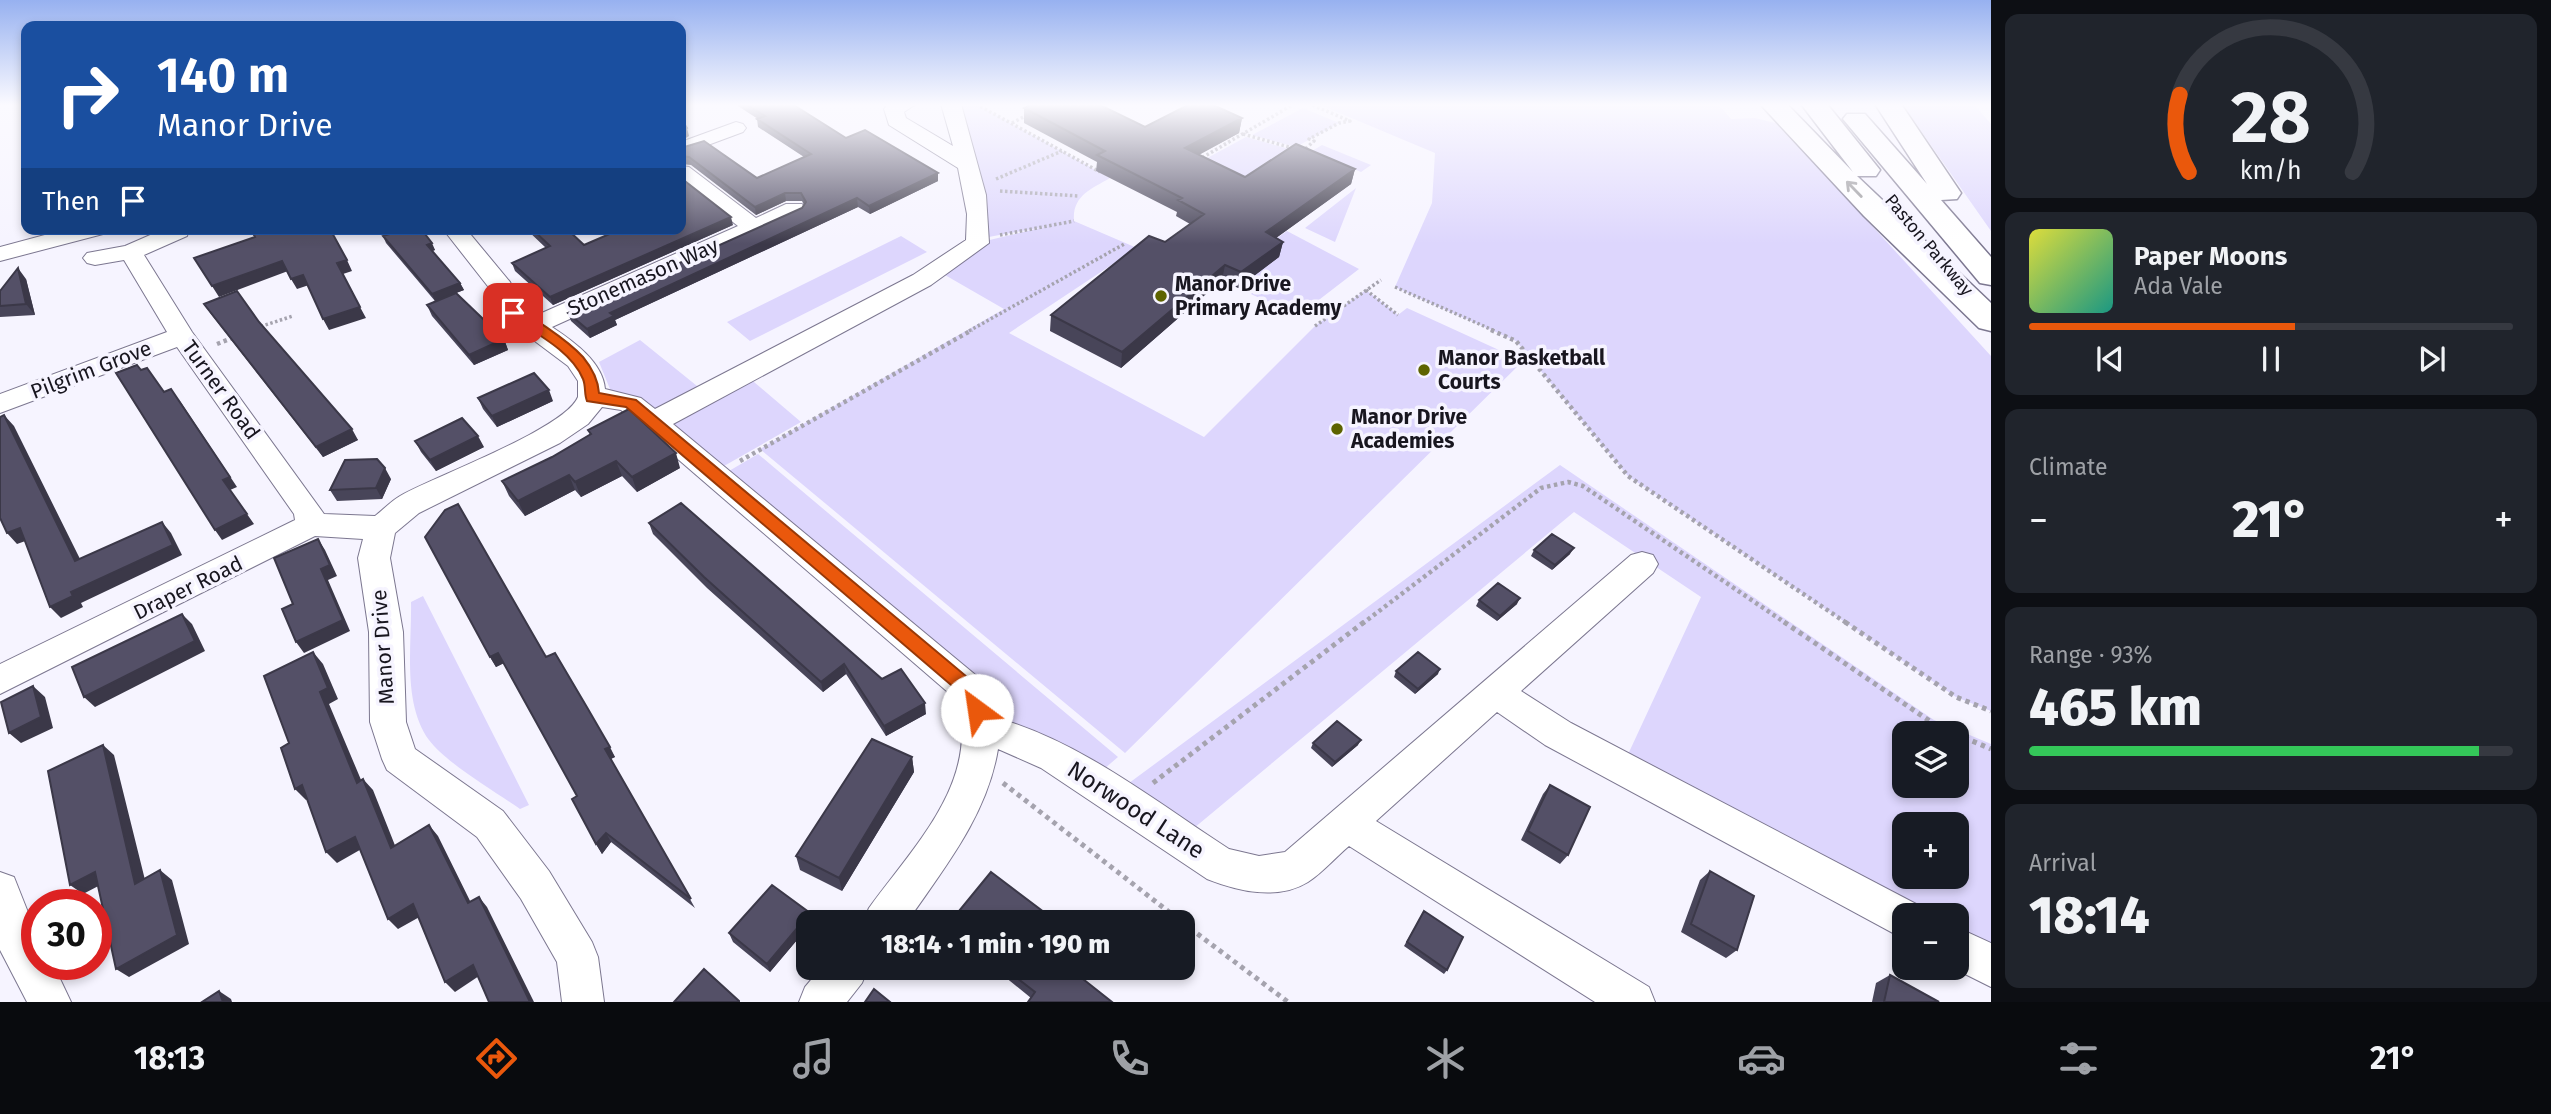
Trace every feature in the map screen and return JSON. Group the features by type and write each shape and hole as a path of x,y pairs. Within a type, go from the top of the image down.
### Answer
{"highway":[{"path":"1818,151 1874,210 1991,320"},
{"name":"Paston Parkway","path":"1852,151 1991,320"},
{"name":"Paston Parkway","path":"1883,151 1991,276"},
{"path":"1919,151 1991,259"}],"street":[{"path":"945,151 967,164"},
{"path":"659,419 930,275 970,250 978,239 972,189 963,151"},
{"name":"Stonemason Way","path":"686,176 754,227"},
{"name":"Stonemason Way","path":"533,327 794,209"},
{"path":"0,254 72,235"},
{"path":"95,258 131,251 169,235"},
{"path":"311,525 381,528 408,505 550,436 588,407 592,397 591,381 578,360 554,340 513,313 501,287 459,235"},
{"name":"Turner Road","path":"131,251 188,345 309,512 311,525"},
{"name":"Pilgrim Grove","path":"0,404 188,345"},
{"path":"592,397 610,398 631,404 659,419 715,475 972,692 979,745 958,814 891,910"},
{"name":"Draper Road","path":"0,680 278,544 311,525"},
{"name":"Manor Drive","path":"381,528 374,558 381,586 386,632 387,722 400,759 490,824 534,885 578,957 583,1002"},
{"path":"1634,1002 1346,822 1642,564"},
{"path":"1496,693 1558,734 1892,913"},
{"name":"Norwood Lane","path":"979,745 1019,740 1054,757 1222,866 1259,876 1294,869 1346,822"},
{"path":"0,891 10,928 50,1002"},
{"path":"1969,954 1991,966"},
{"path":"820,1002 837,980"}],"path":[{"path":"972,189 1062,151 1110,178"},
{"path":"1202,169 1191,163 1212,151"},
{"path":"1293,157 1303,151"},
{"path":"972,189 1079,196"},
{"path":"978,239 1074,221"},
{"path":"715,475 1126,243"},
{"path":"1315,326 1381,280"},
{"path":"1395,287 1516,341 1628,476 1956,697 1991,711"},
{"path":"1366,290 1398,316"},
{"path":"188,345 293,316"},
{"path":"1969,740 1991,749"},
{"path":"979,745 1168,910"},
{"path":"1195,932 1288,1002"}],"shaded area":[{"path":"962,151 1061,151 1110,178 1084,194 1076,205 1074,221 1137,248 1009,333 1204,437 1315,326 1366,290 1398,315 1407,308 1523,361 1125,753 760,449 1004,309 938,271 977,243 1048,226 978,239"},
{"path":"1221,151 1292,151 1242,185 1198,163"},
{"path":"1312,151 1336,151 1371,165 1361,172"},
{"path":"1430,151 1803,151 1991,356 1991,711 1956,697 1628,476 1516,341 1395,287 1432,203 1435,153"},
{"path":"1935,151 1991,151 1991,231"},
{"path":"1356,188 1335,242 1305,228"},
{"path":"1287,231 1359,269 1298,316 1238,288 1279,257 1263,248"},
{"path":"901,236 927,252 750,341 727,322"},
{"path":"640,340 702,390 741,371 801,422 717,470 612,394 599,362"},
{"path":"758,454 1118,757 1097,775 997,723 729,471"},
{"path":"1560,465 1936,721 1892,721 1892,798 1969,798 1969,735 1991,744 1991,957 1969,945 1969,903 1892,905 1624,763 1701,597 1574,512 1188,833 1125,786"},
{"path":"423,596 529,805 520,809 459,767 437,749 421,725 415,709 410,673 411,602"}],"building":[{"path":"686,151 718,151 757,178 811,154 806,151 900,151 938,173 869,206 857,198 610,313 614,316 587,329 568,313 802,208 806,202 801,193 785,193 755,207 686,157"},
{"path":"1105,151 1191,151 1245,177 1286,151 1312,151 1355,169 1266,232 1283,242 1241,272 1225,265 1122,352 1051,315 1149,236 1165,242 1204,214 1178,200 1182,198 1097,155"},
{"path":"686,182 731,217 550,297 512,263 550,246 538,235 573,235 584,245 607,235 686,235"},
{"path":"254,235 333,235 347,260 337,263 360,307 323,319 303,275 291,279 282,261 212,286 194,258 255,237"},
{"path":"426,235 432,243 427,245 460,283 432,294 383,236"},
{"path":"18,268 26,304 0,306 0,291"},
{"path":"237,291 259,322 352,429 316,447 204,304"},
{"path":"456,293 504,339 469,355 427,305"},
{"path":"137,365 141,370 147,368 164,392 171,389 230,477 223,480 247,514 215,530 116,373"},
{"path":"534,373 549,390 492,416 478,398"},
{"path":"629,409 676,453 632,477 616,461 575,482 569,475 518,501 502,481 552,457 591,434 588,430"},
{"path":"4,415 75,561 162,522 173,545 71,592 73,596 50,607 20,528 7,533 0,518 0,417"},
{"path":"462,418 478,436 430,460 415,441"},
{"path":"377,459 385,468 376,488 330,490 345,460"},
{"path":"681,503 882,679 901,669 925,703 884,726 844,664 821,682 704,577 649,523"},
{"path":"458,504 546,657 555,653 610,747 605,749 691,899 606,833 596,844 572,799 577,796 498,653 490,657 425,537 445,510"},
{"path":"1552,534 1574,548 1555,565 1534,550"},
{"path":"318,539 330,565 321,569 343,620 296,642 282,609 293,604 274,558"},
{"path":"1498,583 1520,598 1500,616 1479,600"},
{"path":"182,614 195,641 84,697 72,667"},
{"path":"313,652 328,688 320,692 357,783 363,779 391,848 429,825 468,903 479,897 530,1002 489,1002 473,965 445,982 413,904 388,919 355,837 326,852 302,785 295,789 281,748 289,743 264,676"},
{"path":"1418,652 1440,669 1418,689 1396,671"},
{"path":"33,686 41,717 9,733 1,702"},
{"path":"1337,721 1361,740 1335,762 1313,743"},
{"path":"872,739 912,757 839,878 796,856"},
{"path":"103,745 135,884 160,870 177,935 116,969 112,951 112,889 99,889 95,872 70,885 48,771"},
{"path":"1550,785 1590,807 1568,855 1528,831"},
{"path":"1710,871 1754,896 1737,950 1691,924"},
{"path":"991,872 1041,910 960,910"},
{"path":"772,885 806,910 796,910 796,930 767,964 729,933"},
{"path":"1424,911 1463,937 1447,970 1407,942"},
{"path":"704,969 739,1001 739,1002 674,1002"},
{"path":"1890,975 1892,980 1899,980 1939,1002 1884,1002"},
{"path":"1020,980 1084,980 1112,1002 1028,1002 1035,992"},
{"path":"874,989 890,1002 865,1002"},
{"path":"219,991 223,1002 202,1002"}],"place":[{"name":"Manor Drive Primary Academy","path":"1161,296"},
{"name":"Manor Basketball Courts","path":"1424,370"},
{"name":"Manor Drive Academies","path":"1337,429"}],"route":[{"path":"513,313 554,340 578,360 591,381 592,397 610,398 631,404 972,692 977,710"}]}
